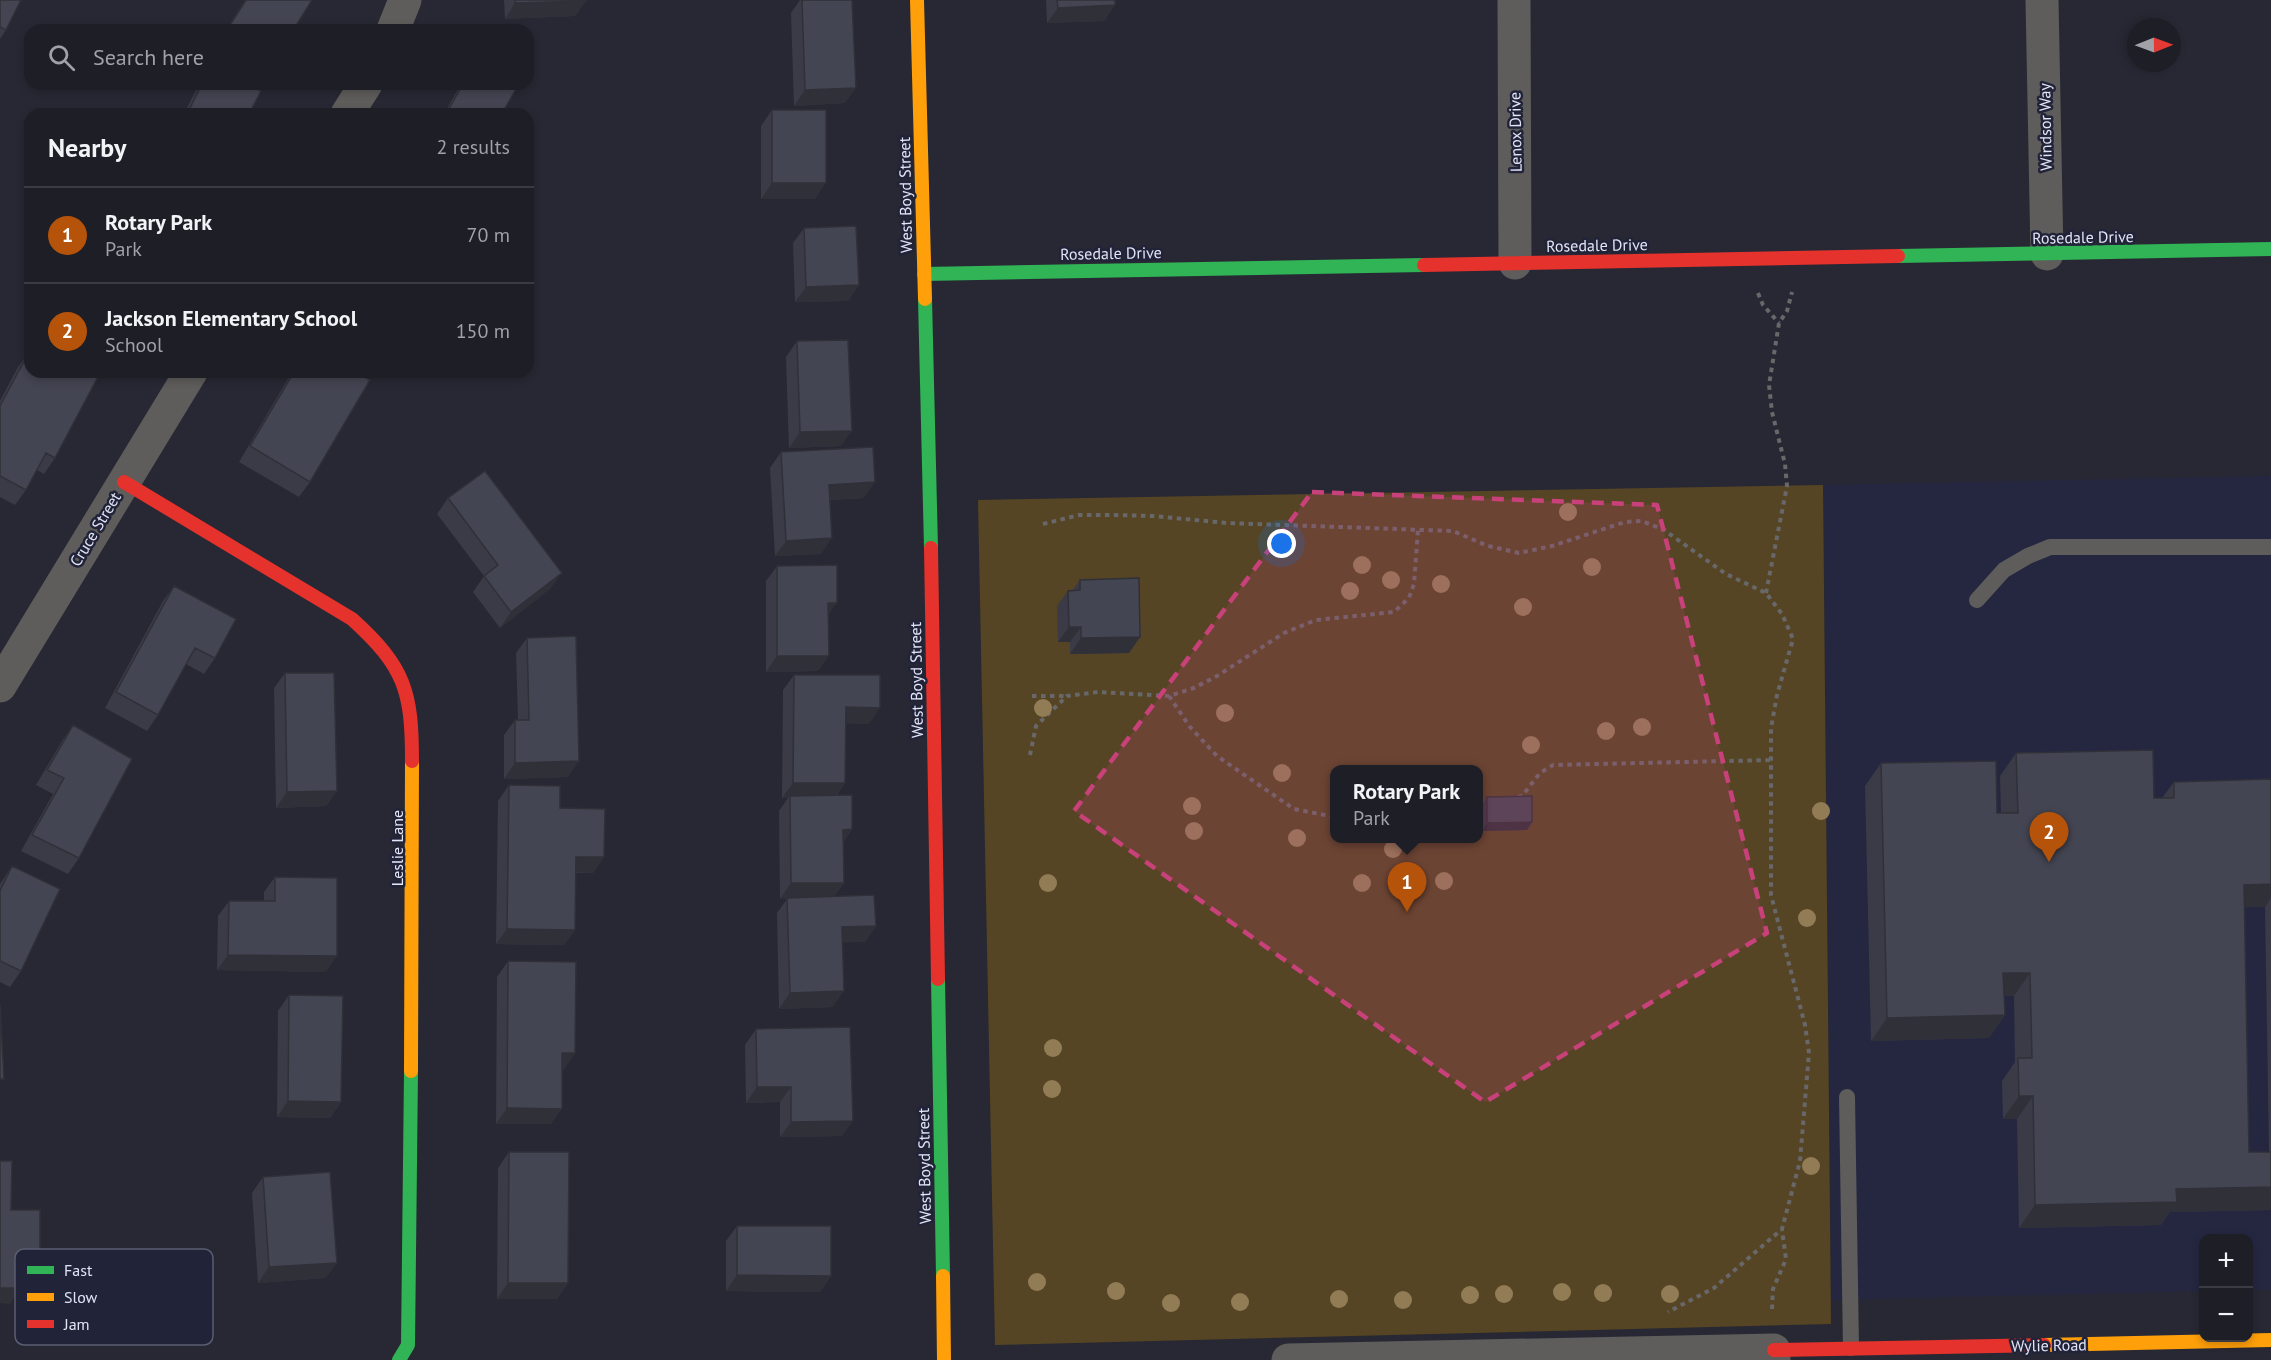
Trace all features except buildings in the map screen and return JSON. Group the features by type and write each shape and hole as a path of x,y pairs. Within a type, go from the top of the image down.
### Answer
{"street":[{"path":"395,24 405,0"},
{"name":"West Boyd Street","path":"917,0 944,1360"},
{"name":"Lenox Drive","path":"1514,0 1515,263"},
{"name":"Windsor Way","path":"2042,0 2047,254"},
{"path":"351,108 362,90"},
{"name":"Rosedale Drive","path":"924,274 2271,249"},
{"name":"Cruce Street","path":"0,686 187,378"},
{"name":"Leslie Lane","path":"124,482 352,619 392,660 403,682 409,704 412,735 413,880 408,1345 399,1360"},
{"name":"Wylie Road","path":"1288,1360 1774,1355 1851,1348 2271,1340"}],"lane":[{"path":"1977,600 2004,570 2050,547 2271,547"},
{"path":"1847,1097 1851,1348"}],"path":[{"path":"1766,593 1787,486 1785,464 1772,412 1769,385 1779,323 1787,311 1796,259"},
{"path":"1043,524 1079,515 1153,516 1227,523 1453,531 1488,546 1519,554 1552,546 1625,522 1642,521 1664,530 1726,574 1766,593 1782,614 1793,639 1777,695 1771,728 1771,895 1805,1025 1809,1053 1800,1161 1782,1229 1786,1259 1773,1289 1772,1309"},
{"path":"1032,696 1067,696 1098,692 1169,696 1194,688 1284,633 1316,620 1394,612 1409,598 1414,584 1418,530"},
{"path":"1030,755 1036,726 1067,696"},
{"path":"1169,696 1190,728 1217,756 1294,809 1330,816"},
{"path":"1515,797 1522,796 1540,773 1553,765 1771,760"},
{"path":"1483,800 1497,798"},
{"path":"1668,1312 1714,1288 1782,1229"}],"highlighted area":[{"path":"1312,492 1657,505 1767,933 1485,1102 1074,811"}],"shaded area":[{"path":"2271,476 2271,1290 2253,1290 2253,1234 2199,1234 2199,1291 1832,1300 1824,485"},
{"path":"1823,485 1831,1324 995,1345 978,500"}],"traffic: fast":[{"path":"1898,256 2271,249"},
{"path":"924,274 1424,265"},
{"path":"925,299 931,548"},
{"path":"938,979 943,1276"},
{"path":"399,1360 408,1345 411,1071"}],"traffic: slow":[{"path":"917,0 925,299"},
{"path":"411,1071 412,761"},
{"path":"943,1276 944,1360"},
{"path":"2044,1345 2271,1340"}],"traffic: jam":[{"path":"1424,265 1898,256"},
{"path":"124,482 352,619 370,636 384,652 402,682 410,716 412,761"},
{"path":"931,548 938,979"},
{"path":"1774,1350 2044,1345"}],"place":[{"name":"Jackson Elementary School","path":"2049,862"},
{"name":"Rotary Park","path":"1407,912"}]}
